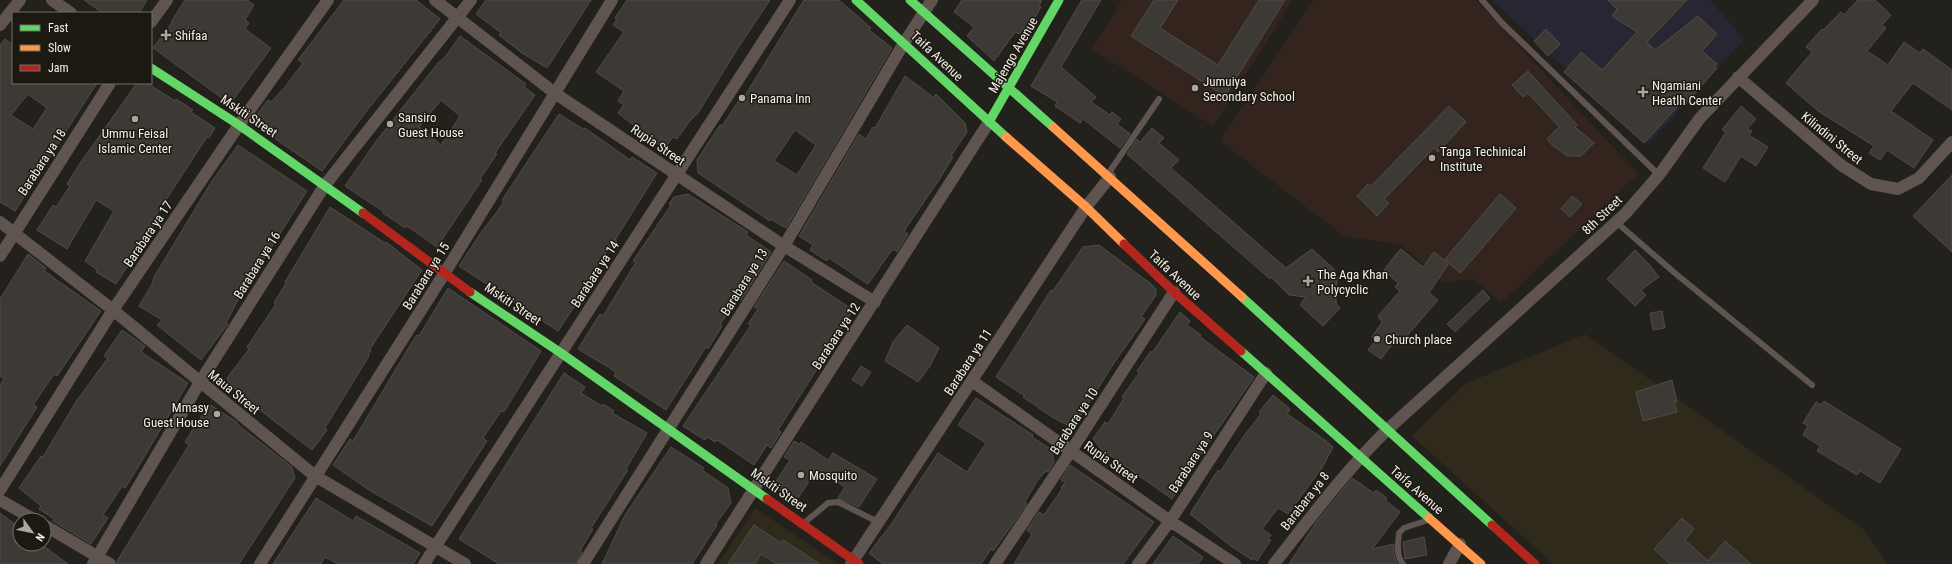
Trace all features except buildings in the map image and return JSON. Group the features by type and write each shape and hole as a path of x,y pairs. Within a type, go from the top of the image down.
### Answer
{"main road":[{"name":"Taifa Avenue","path":"856,0 989,122 1086,207 1174,292 1481,564"},
{"name":"Taifa Avenue","path":"910,0 1010,87 1535,564"},
{"name":"Majengo Avenue","path":"989,122 1059,0"},
{"name":"Mskiti Street","path":"152,69 239,125 324,185 444,274 561,353 855,563"}],"street":[{"path":"0,25 20,0"},
{"path":"52,0 70,12"},
{"path":"152,21 167,0"},
{"name":"Barabara ya 17","path":"0,490 113,310 239,125 328,0"},
{"name":"Rupia Street","path":"435,0 556,94 784,246 875,302"},
{"name":"Barabara ya 16","path":"96,560 200,382 324,185 471,0"},
{"name":"Barabara ya 15","path":"260,564 444,274 556,94 612,0"},
{"name":"Barabara ya 14","path":"424,564 790,0"},
{"name":"Barabara ya 13","path":"583,564 784,246 904,43 932,0"},
{"name":"8th Street","path":"1360,456 1616,222 1659,175 1700,118 1738,76 1812,0"},
{"name":"Kilindini Street","path":"1738,76 1841,165 1871,184 1898,189 1919,178 1952,142"},
{"name":"Barabara ya 18","path":"0,256 13,233 109,84"},
{"name":"Barabara ya 12","path":"706,564 989,122"},
{"name":"Barabara ya 11","path":"855,563 878,522 1086,207 1108,177"},
{"name":"Maua Street","path":"0,222 113,310 315,476 465,564"},
{"name":"Barabara ya 10","path":"995,564 1071,451 1174,292"},
{"name":"Barabara ya 9","path":"1138,564 1170,521 1266,373"},
{"name":"Rupia Street","path":"972,381 1170,521 1235,564"},
{"name":"Barabara ya 8","path":"1274,564 1339,480 1360,456"},
{"path":"0,500 21,512"},
{"path":"52,530 96,560 110,564"},
{"path":"1449,564 1460,544"}],"lane":[{"path":"1482,0 1502,23 1659,175"},
{"path":"1108,177 1159,99"},
{"path":"1616,222 1676,274 1812,385"},
{"path":"802,524 828,503 838,502 878,522"},
{"path":"1403,564 1400,561 1398,545 1399,533 1404,528 1430,519"}],"shaded area":[{"name":"Jumuiya Secondary School","path":"1122,0 1293,0 1213,126 1092,49"},
{"name":"Tanga Techinical Institute","path":"1314,0 1476,0 1638,174 1501,303 1474,279 1442,282 1402,245 1344,236 1220,141"},
{"name":"Ngamiani Heatlh Center","path":"1492,0 1710,0 1744,39 1648,145"},
{"path":"1585,334 1864,530 1888,564 1553,564 1412,436 1465,384"},
{"path":"755,508 838,564 718,564"}],"traffic: fast":[{"path":"856,0 1006,137"},
{"path":"910,0 1053,127"},
{"path":"989,122 1059,0"},
{"path":"152,69 239,125 363,213"},
{"path":"470,292 561,353 767,499"},
{"path":"1242,297 1492,525"},
{"path":"1241,351 1429,518"}],"traffic: slow":[{"path":"1053,127 1242,297"},
{"path":"1006,137 1086,207 1124,244"},
{"path":"1429,518 1481,564"}],"traffic: jam":[{"path":"363,213 470,292"},
{"path":"1124,244 1174,292 1241,351"},
{"path":"767,499 859,564"},
{"path":"1492,525 1535,564"}],"place":[{"name":"Shifaa","path":"166,35"},
{"name":"Jumuiya Secondary School","path":"1195,88"},
{"name":"Ngamiani Heatlh Center","path":"1643,92"},
{"name":"Panama Inn","path":"742,98"},
{"name":"Ummu Feisal Islamic Center","path":"135,119"},
{"name":"Sansiro Guest House","path":"390,124"},
{"name":"Tanga Techinical Institute","path":"1432,158"},
{"name":"The Aga Khan Polycyclic","path":"1308,281"},
{"name":"Church place","path":"1377,339"},
{"name":"Mmasy Guest House","path":"217,414"},
{"name":"Mosquito","path":"801,475"}]}
